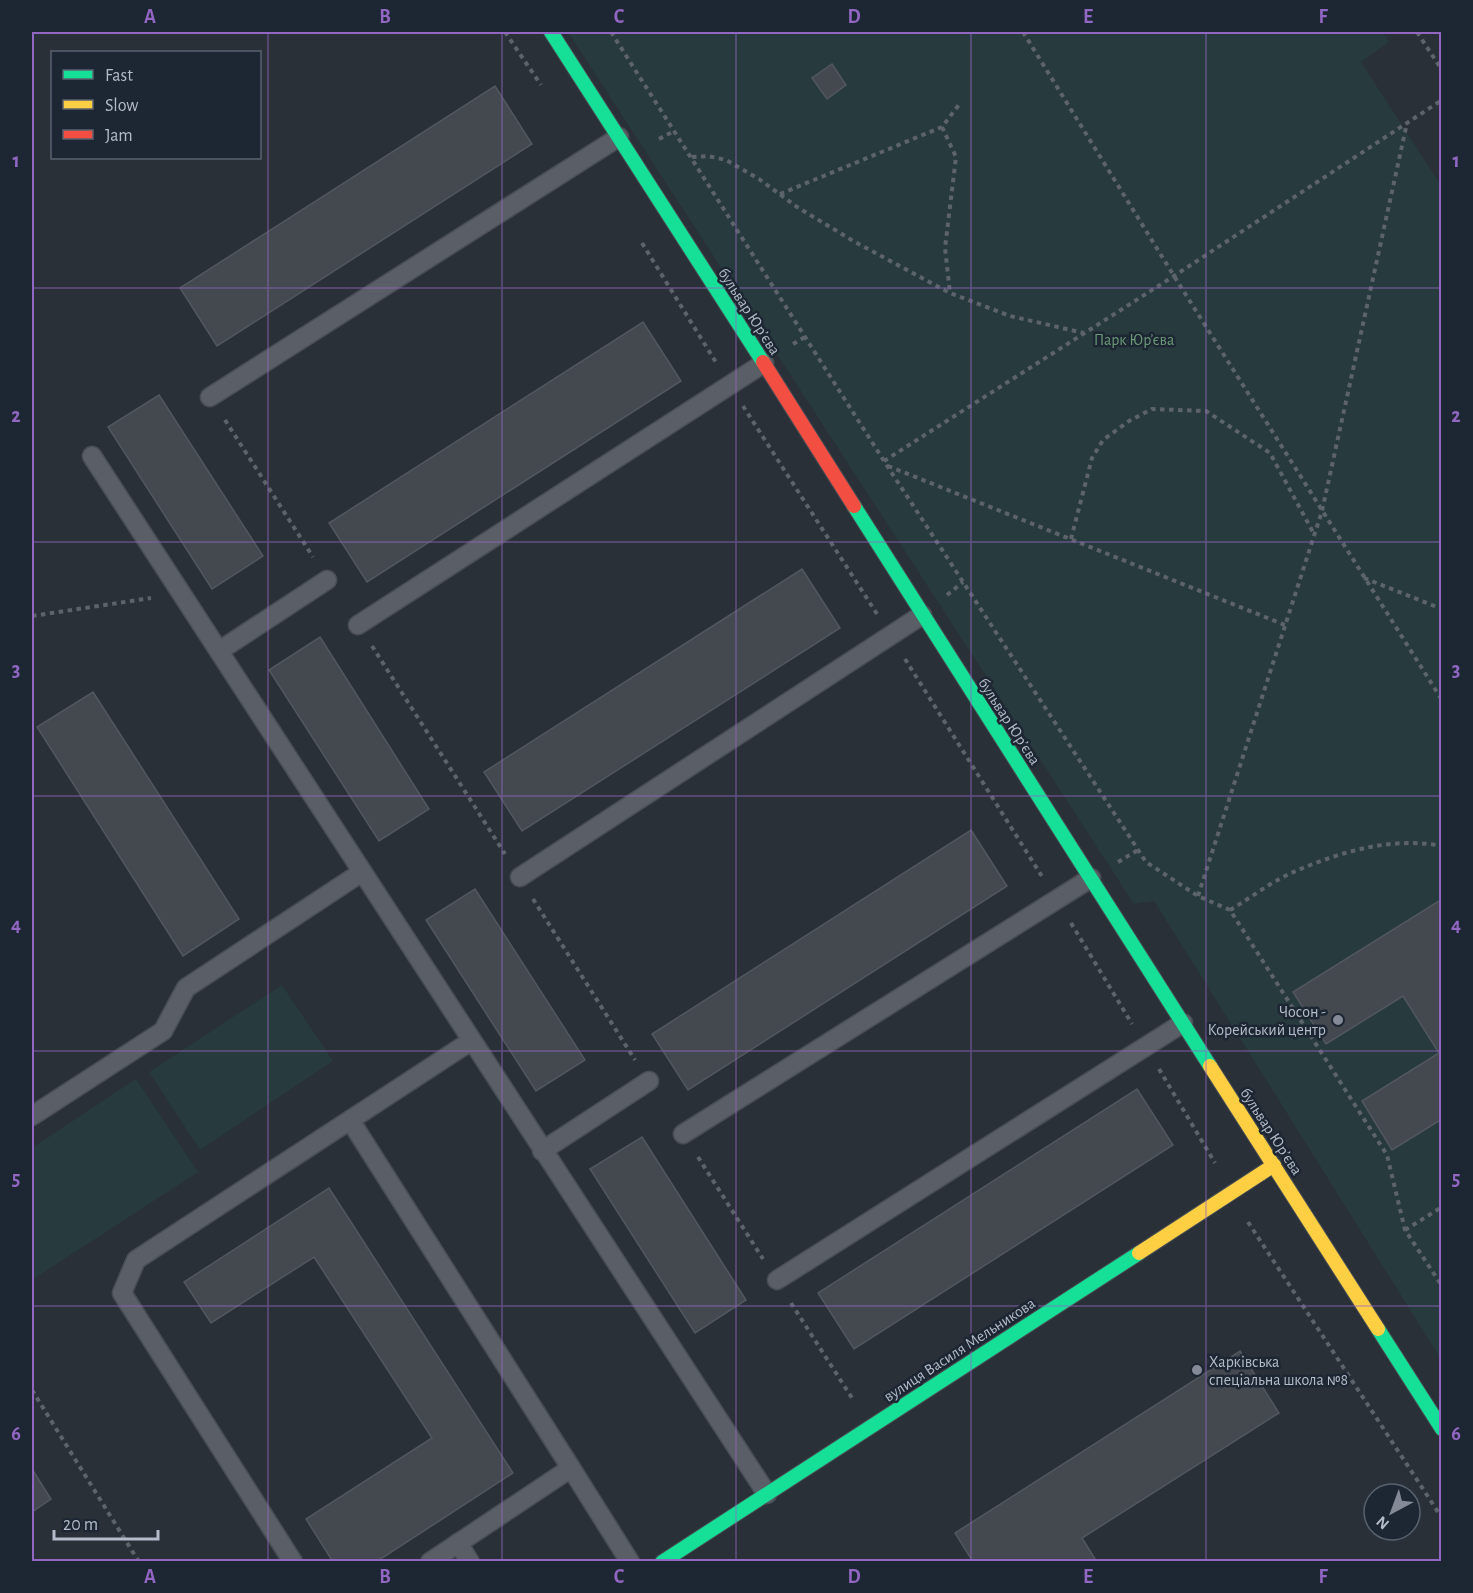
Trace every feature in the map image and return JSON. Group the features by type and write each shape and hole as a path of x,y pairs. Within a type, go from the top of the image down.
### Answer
{"street":[{"name":"бульвар Юрʼєва","path":"551,32 1442,1429"},
{"name":"вулиця Василя Мельникова","path":"662,1562 1274,1165"}],"lane":[{"path":"210,397 619,137"},
{"path":"358,625 764,363"},
{"path":"92,456 766,1494"},
{"path":"219,651 327,580"},
{"path":"520,877 922,615"},
{"path":"32,1116 163,1031 186,988 362,872"},
{"path":"683,1134 1091,878"},
{"path":"777,1280 1183,1023"},
{"path":"293,1562 122,1293 136,1260 471,1041"},
{"path":"542,1151 649,1081"},
{"path":"350,1120 630,1562"},
{"path":"430,1562 571,1468"},
{"path":"458,1543 470,1562"}],"path":[{"path":"505,32 544,89"},
{"path":"611,32 884,461 1146,862 1198,896 1230,910 1387,1155 1405,1230 1442,1286"},
{"path":"1023,32 1442,700"},
{"path":"1417,32 1442,70"},
{"path":"884,461 1174,276 1442,100"},
{"path":"780,195 942,127 961,102"},
{"path":"1198,896 1322,511 1407,123"},
{"path":"942,127 956,157 945,248 950,292"},
{"path":"691,157 708,156 726,160 855,242 950,292 1010,316 1085,333"},
{"path":"637,235 1056,899 1210,1152 1230,1194 1442,1518"},
{"path":"210,397 327,580"},
{"path":"1071,539 1092,458 1103,440 1129,421 1152,409 1206,411 1270,453 1315,535"},
{"path":"888,466 1286,625"},
{"path":"1364,578 1442,609"},
{"path":"32,616 182,594"},
{"path":"358,625 649,1081"},
{"path":"1230,910 1288,875 1341,854 1392,843 1427,843 1442,846"},
{"path":"683,1134 870,1427"},
{"path":"1405,1230 1442,1207"},
{"path":"32,1390 140,1562"}],"green space":[{"name":"Парк Юр’єва","path":"568,32 1383,32 1389,42 1361,62 1442,187 1441,1359 1154,901 1134,904"},
{"path":"282,985 333,1061 200,1150 149,1072"},
{"path":"136,1079 198,1172 32,1280 32,1148"}],"building":[{"path":"832,64 846,85 827,99 812,78"},
{"path":"495,86 532,144 217,346 180,288"},
{"path":"643,322 681,381 367,582 329,523"},
{"path":"159,395 263,556 212,589 108,427"},
{"path":"802,569 840,628 522,831 484,772"},
{"path":"320,637 429,809 379,841 269,670"},
{"path":"93,692 239,919 183,956 37,727"},
{"path":"971,830 1007,886 688,1090 652,1034"},
{"path":"475,889 585,1060 536,1091 426,920"},
{"name":"Чосон - Корейський центр","path":"1442,899 1442,1119 1392,1150 1362,1101 1439,1053 1403,996 1326,1044 1293,992"},
{"path":"1137,1089 1173,1145 854,1349 818,1293"},
{"path":"642,1137 746,1300 695,1333 590,1169"},
{"path":"329,1188 513,1473 376,1562 333,1562 306,1519 432,1438 314,1257 211,1323 184,1282"},
{"path":"1240,1351 1279,1413 1082,1538 1097,1562 973,1562 955,1533"},
{"path":"32,1469 51,1499 32,1512"}],"traffic: fast":[{"path":"551,32 763,362"},
{"path":"854,506 1210,1066"},
{"path":"662,1562 1139,1253"},
{"path":"1378,1329 1442,1429"}],"traffic: slow":[{"path":"1210,1066 1378,1329"},
{"path":"1139,1253 1274,1165"}],"traffic: jam":[{"path":"763,362 854,506"}],"place":[{"name":"Чосон - Корейський центр","path":"1338,1020"},
{"name":"Харківська спеціальна школа №8","path":"1197,1370"}]}
